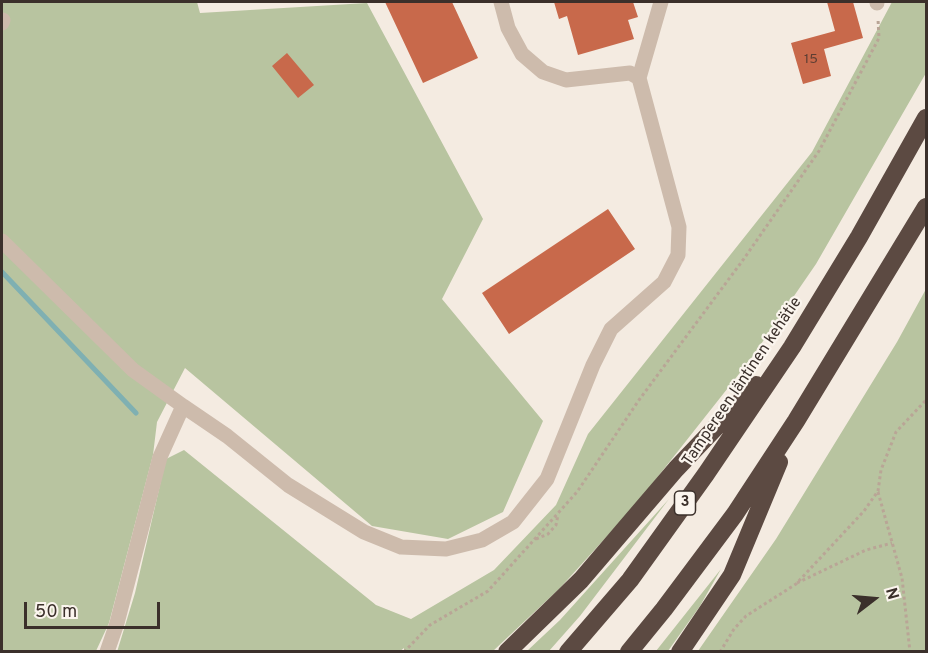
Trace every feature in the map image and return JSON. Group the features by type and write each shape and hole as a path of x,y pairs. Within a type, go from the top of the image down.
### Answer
{"highway":[{"name":"Tampereen läntinen kehätie","path":"568,651 637,570 792,346 859,237 927,118"},
{"path":"629,651 664,609 735,514 796,421 927,207"},
{"path":"507,651 580,580 676,469 792,346"},
{"path":"680,651 732,575 796,421"}],"lane":[{"path":"501,2 508,28 522,54 543,72 566,80 630,72 639,78"},
{"path":"2,241 133,370 227,436 288,485 364,532 401,548 446,549 482,540 513,522 547,479 593,364 611,330 664,282 678,255 679,226 639,78 661,2"},
{"path":"107,651 117,623 160,457 183,406"}],"path":[{"path":"404,651 430,625 488,591 577,492 639,400 743,260 819,151 879,38 877,2"},
{"path":"910,651 902,578 878,490 880,470 897,432 927,400"},
{"path":"796,584 864,511 878,490"},
{"path":"534,540 548,534 556,525 558,513"},
{"path":"720,651 734,629 746,616 796,584 866,550 892,543"}],"green space":[{"path":"2,2 197,2 200,13 367,3 483,219 442,299 543,421 503,512 448,539 372,526 185,368 157,422 153,455 109,623 96,651 2,651"},
{"path":"892,2 926,2 926,73 816,264 750,360 637,503 560,588 493,651 404,651 404,648 399,652 117,652 135,593 166,459 184,450 376,605 411,619 494,570 556,505 588,434 812,152"},
{"path":"926,289 926,651 698,651 776,539 897,342"},
{"path":"669,499 580,616 549,651 527,651 560,620"},
{"path":"721,569 700,606 668,651 656,651"}],"building":[{"path":"385,2 452,2 478,58 423,83"},
{"path":"554,2 633,2 638,17 628,20 634,39 578,55 567,16 559,19"},
{"path":"827,2 853,2 863,38 824,49 831,76 803,84 791,43 835,31"},
{"path":"287,53 314,85 298,98 272,66"},
{"path":"608,209 635,249 509,334 482,293"}],"waterway":[{"path":"2,272 136,413"}]}
